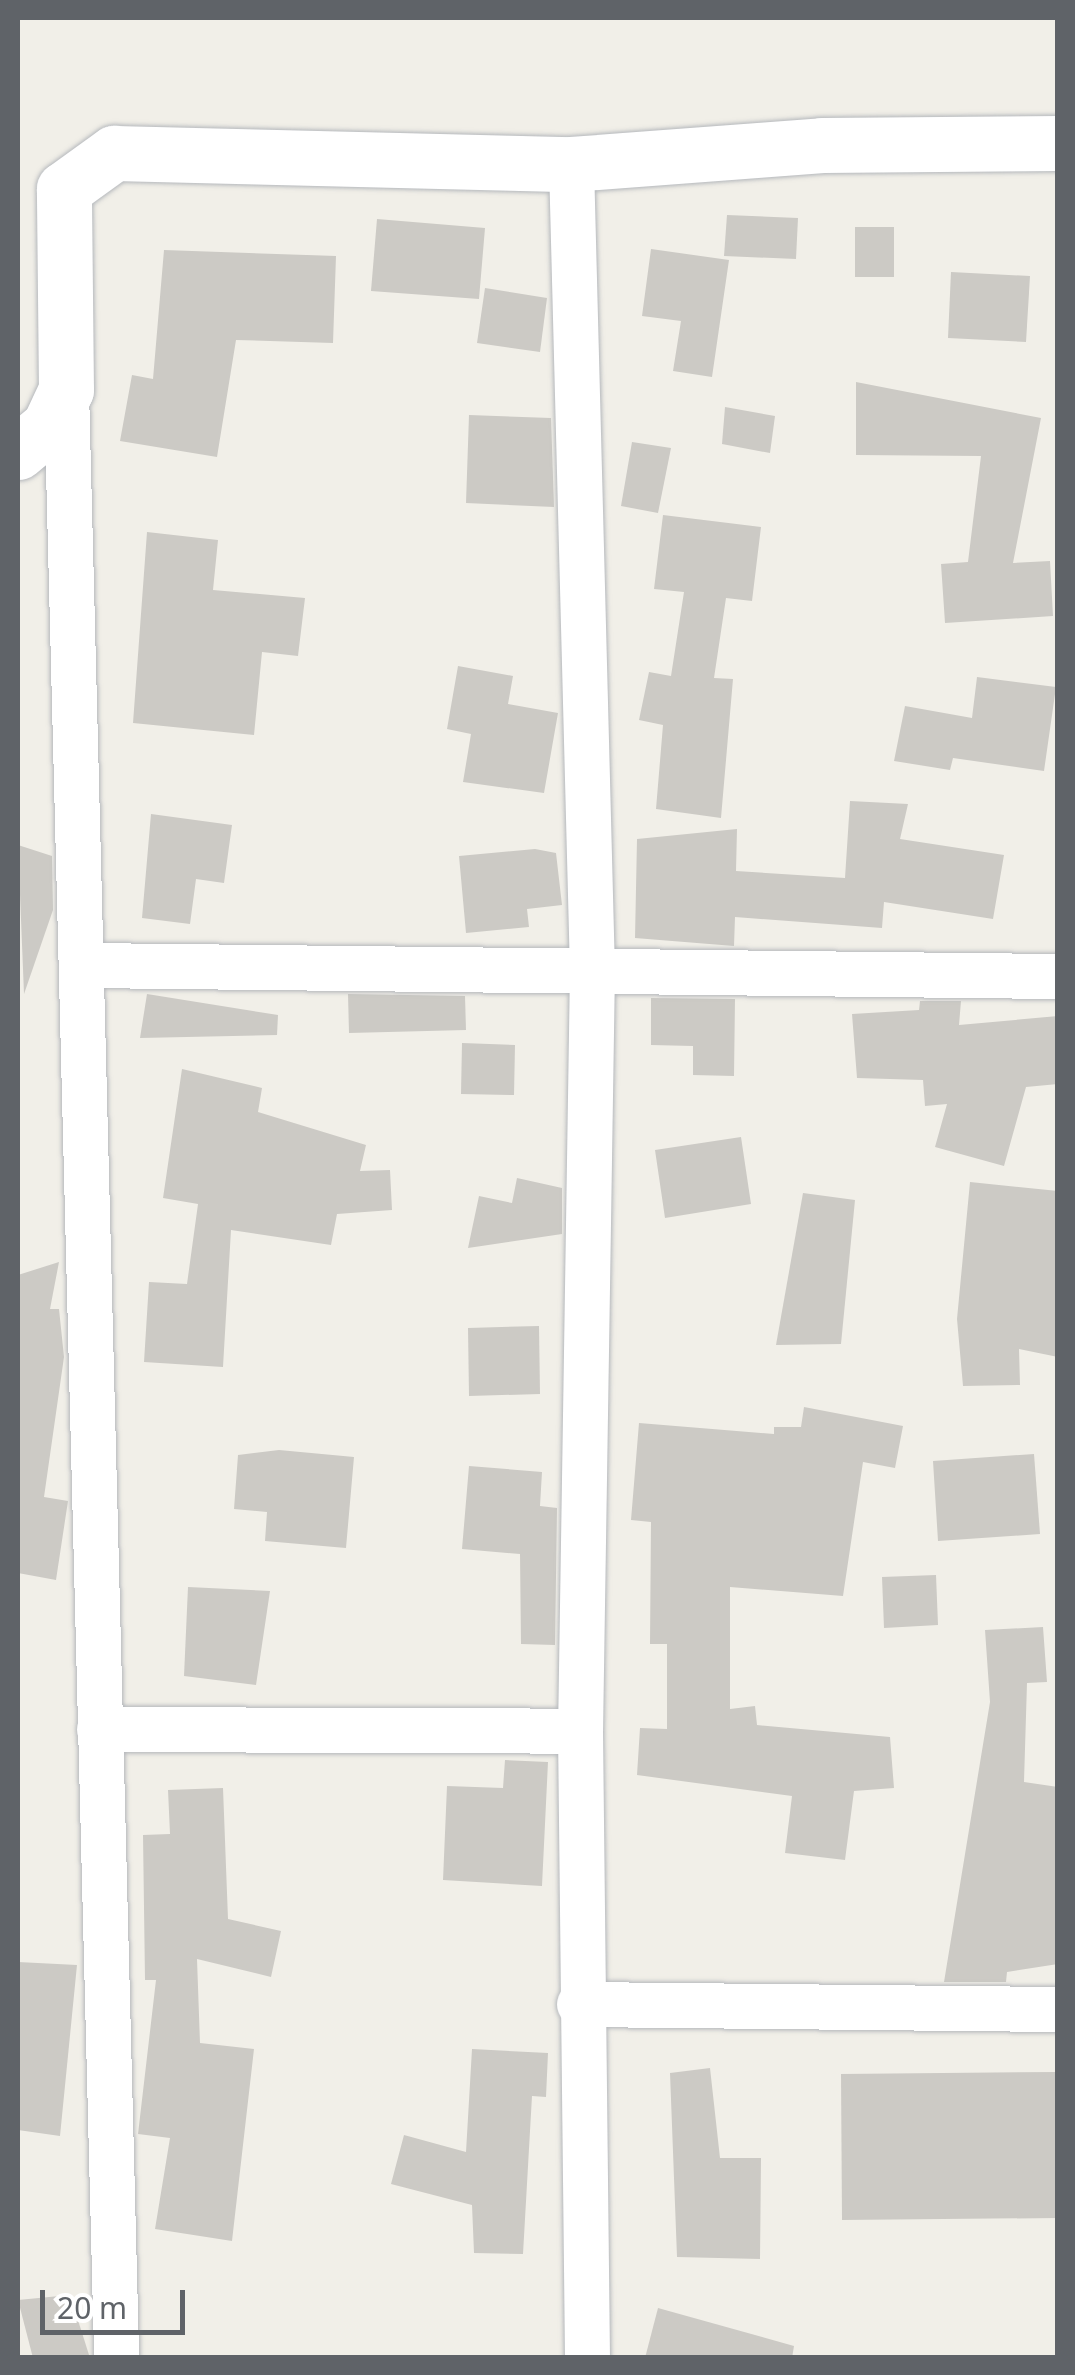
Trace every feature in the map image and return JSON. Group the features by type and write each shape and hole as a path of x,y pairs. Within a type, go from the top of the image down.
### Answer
{"main road":[{"path":"18,452 49,426 66,390 58,216 79,171 114,153 571,164 822,145 1058,143"}],"street":[{"path":"571,164 592,969 580,1731 579,2004 586,2358"},
{"path":"66,390 85,965 116,2358"},
{"path":"85,965 1058,976"},
{"path":"99,1728 580,1731"},
{"path":"579,2004 1058,2010"}],"building":[{"path":"727,215 798,218 796,259 724,256"},
{"path":"377,219 485,228 479,299 371,291"},
{"path":"855,227 894,227 894,277 855,277"},
{"path":"651,249 729,260 712,377 673,371 681,321 642,316"},
{"path":"164,250 336,256 333,343 236,340 217,457 120,441 132,375 153,379"},
{"path":"951,272 1030,276 1026,342 948,338"},
{"path":"485,288 547,298 540,352 477,343"},
{"path":"856,382 1041,418 1013,563 1050,561 1053,616 945,623 941,564 968,562 981,456 856,455"},
{"path":"725,407 775,416 770,453 722,444"},
{"path":"469,415 551,418 554,507 466,503"},
{"path":"632,442 671,448 658,513 621,506"},
{"path":"663,515 761,527 752,601 726,598 714,678 733,679 721,818 656,809 663,725 639,720 649,672 671,676 684,592 654,589"},
{"path":"147,532 218,540 213,590 305,598 298,656 262,652 254,735 133,723"},
{"path":"458,666 513,676 508,704 558,713 544,793 463,782 471,734 447,729"},
{"path":"977,677 1056,687 1044,771 953,758 950,770 894,761 905,706 972,718"},
{"path":"850,801 908,804 900,839 1004,855 993,919 884,902 882,928 735,917 734,946 635,938 637,839 737,829 736,871 845,878"},
{"path":"151,814 232,825 224,883 196,879 190,924 142,918"},
{"path":"18,845 52,856 53,910 24,994"},
{"path":"535,849 556,853 562,905 527,909 529,927 466,933 459,856"},
{"path":"147,994 278,1015 277,1035 140,1038"},
{"path":"348,994 465,996 466,1030 349,1033"},
{"path":"651,998 735,999 734,1076 693,1075 693,1046 651,1045"},
{"path":"920,1001 961,1001 959,1025 1058,1016 1058,1084 1026,1087 1004,1166 935,1147 947,1104 925,1106 923,1080 857,1078 852,1014 919,1010"},
{"path":"462,1043 515,1045 514,1095 461,1094"},
{"path":"182,1069 262,1088 258,1112 366,1145 360,1171 390,1170 392,1210 337,1214 331,1245 231,1230 223,1367 144,1362 149,1282 187,1284 198,1204 163,1198"},
{"path":"741,1137 751,1204 665,1218 655,1150"},
{"path":"517,1178 562,1188 562,1234 468,1248 479,1196 512,1203"},
{"path":"970,1182 1058,1191 1058,1357 1019,1349 1020,1385 963,1386 957,1319"},
{"path":"803,1193 855,1200 841,1344 776,1345"},
{"path":"59,1262 50,1309 59,1309 64,1357 44,1497 68,1501 56,1580 18,1573 18,1275"},
{"path":"539,1326 540,1394 469,1396 468,1328"},
{"path":"804,1407 903,1426 895,1468 863,1462 843,1596 730,1587 730,1709 755,1706 757,1725 890,1737 894,1788 854,1791 845,1860 785,1853 792,1796 637,1775 640,1728 667,1729 667,1644 650,1644 651,1522 631,1520 639,1423 774,1434 774,1427 801,1427"},
{"path":"279,1450 354,1457 346,1548 265,1541 267,1512 234,1509 238,1455"},
{"path":"1034,1454 1040,1534 938,1541 933,1461"},
{"path":"469,1466 542,1472 540,1506 557,1508 555,1645 521,1644 520,1554 462,1549"},
{"path":"936,1575 938,1625 884,1628 882,1577"},
{"path":"188,1587 270,1591 256,1685 184,1676"},
{"path":"1043,1627 1047,1682 1027,1683 1024,1782 1058,1787 1058,1964 1007,1972 1006,1982 944,1982 990,1702 985,1630"},
{"path":"505,1760 548,1762 542,1886 443,1880 447,1786 503,1788"},
{"path":"223,1788 228,1919 281,1931 271,1977 197,1959 200,2043 254,2049 232,2241 155,2229 170,2138 138,2134 156,1980 145,1980 143,1835 170,1834 168,1790"},
{"path":"18,1962 77,1965 60,2136 18,2130"},
{"path":"472,2049 548,2053 546,2097 532,2096 523,2254 474,2253 472,2205 391,2184 404,2135 466,2152"},
{"path":"710,2068 720,2158 761,2158 760,2259 677,2257 670,2073"},
{"path":"1056,2072 1057,2218 842,2220 841,2074"},
{"path":"70,2295 90,2358 33,2358 18,2300"},
{"path":"658,2308 794,2346 792,2358 645,2358"}]}
